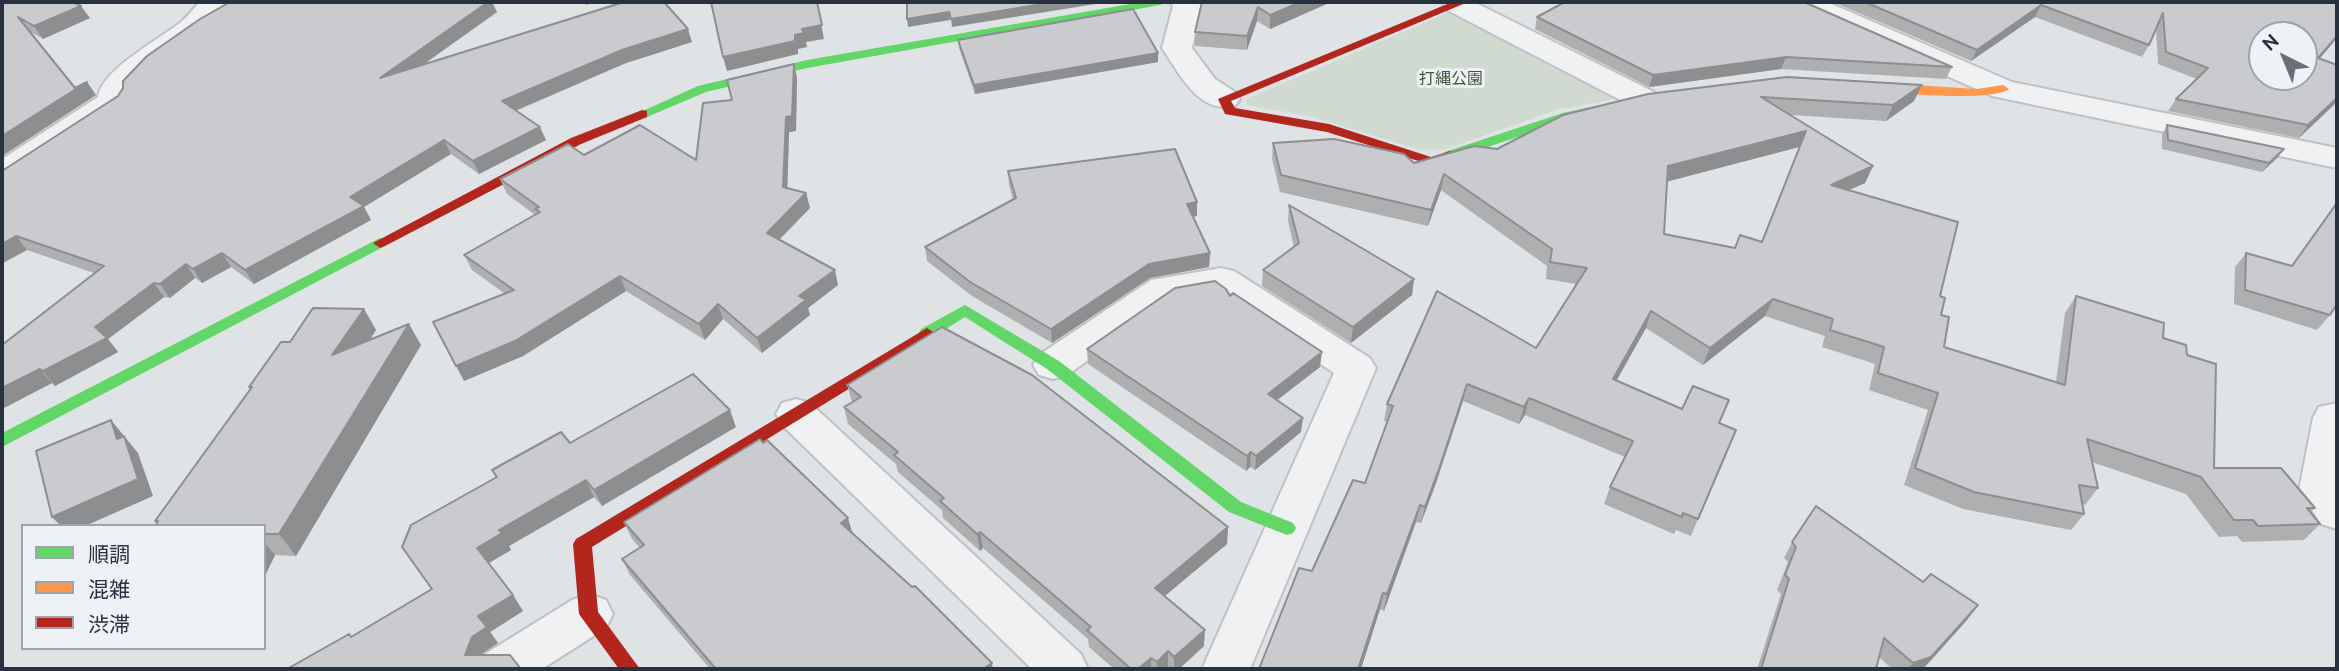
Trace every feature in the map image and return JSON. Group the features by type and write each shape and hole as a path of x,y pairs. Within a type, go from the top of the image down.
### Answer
{"street":[{"path":"2,174 114,100 113,93 144,61 193,27 215,2"},
{"path":"2,441 576,141 702,89 776,69 1160,2"},
{"path":"1184,2 1187,5 1177,48 1204,86 1224,99 1230,111 1329,128 1431,161 1567,116 1650,98"},
{"path":"1804,2 2003,89 2336,150"},
{"path":"1845,20 1874,2"},
{"path":"1224,99 1460,3 1650,98"},
{"path":"1846,85 1976,93 2003,89"},
{"path":"1053,366 1164,289 1221,280 1356,368 1226,669"},
{"path":"630,669 589,614 582,544 965,310 1053,366 1235,507 1287,528"},
{"path":"796,414 1065,669"},
{"path":"2337,418 2334,418 2321,490 2337,512"},
{"path":"502,669 589,614"}],"green space":[{"name":"打縄公園","path":"1452,11 1613,90 1610,100 1556,110 1446,149 1420,150 1309,116 1247,105 1246,99"}],"building":[{"path":"2,2 73,2 81,6 34,26 18,17 75,88 87,82 2,136"},
{"path":"230,2 488,2 380,78 624,2 664,2 688,29 622,50 502,101 540,127 473,161 444,140 350,197 364,206 245,270 222,253 193,269 186,264 160,284 154,283 95,327 107,338 43,371 40,369 2,388 2,345 104,266 16,236 2,244 2,170 118,96 123,88 123,81 147,56 200,19"},
{"path":"711,2 817,2 822,25 802,29 804,33 795,35 795,41 723,57"},
{"path":"907,2 1055,2 951,19 949,12 907,19"},
{"path":"1202,2 1301,2 1270,15 1258,7 1247,36 1195,32"},
{"path":"1565,2 1804,2 1952,67 1786,57 1653,75 1537,17"},
{"path":"1865,2 2337,2 2337,36 2318,58 2337,65 2337,98 2308,125 2176,99 2208,68 2166,52 2163,13 2149,45 2041,5 1977,50"},
{"path":"1133,9 1158,53 974,85 958,40"},
{"path":"794,64 792,116 786,117 783,187 806,193 767,233 835,270 799,296 806,300 757,338 718,304 699,324 620,276 515,341 456,366 433,322 514,290 464,255 540,212 535,209 539,207 500,179 568,144 584,155 640,125 696,160 703,103 732,100 727,80"},
{"path":"1787,77 1922,85 1893,105 1761,97 1873,166 1831,185 1958,222 1940,296 1945,298 1941,315 1949,317 1944,347 2065,385 2076,296 2164,323 2163,338 2186,345 2187,355 2216,364 2214,468 2281,468 2315,508 2307,508 2320,524 2258,526 2253,520 2234,520 2201,477 2087,439 2098,488 2079,485 2084,514 1974,492 1915,468 1938,393 1878,373 1884,347 1830,330 1833,319 1773,299 1710,348 1651,311 1613,379 1682,409 1693,386 1729,400 1719,423 1736,430 1698,519 1683,513 1682,517 1610,487 1633,441 1529,398 1524,407 1467,384 1425,507 1420,505 1387,594 1383,593 1358,669 1259,669 1299,568 1312,571 1353,480 1365,483 1393,406 1387,404 1437,291 1536,348 1587,268 1550,262 1552,249 1444,174 1431,210 1281,175 1273,143 1334,139 1404,154 1414,163 1474,146 1497,149 1563,115 1648,94","holes":["1806,131 1762,242 1740,235 1735,248 1664,234 1668,166"]},
{"path":"2167,125 2284,149 2269,163 2168,140"},
{"path":"1175,149 1197,202 1187,204 1210,253 1149,264 1051,329 970,282 925,247 1016,198 1008,171"},
{"path":"2337,203 2337,304 2330,315 2245,290 2246,253 2292,266"},
{"path":"1289,205 1414,279 1353,327 1263,270 1299,243"},
{"path":"1215,281 1226,289 1230,296 1233,293 1322,352 1268,394 1303,418 1256,456 1251,452 1247,456 1087,349 1175,288"},
{"path":"313,308 364,309 332,355 409,324 279,534 266,534 266,524 156,524 158,521 155,521 252,387 249,387 281,342 290,342"},
{"path":"942,327 1032,375 1228,527 1155,588 1205,630 1174,657 1168,651 1157,662 1151,658 1138,669 1131,669 1087,630 1091,627 940,501 944,498 894,455 898,452 844,407 861,397 847,385"},
{"path":"693,374 730,410 594,490 586,480 499,530 502,533 477,548 513,595 478,616 487,627 472,637 465,655 510,655 521,669 287,669 349,634 351,637 432,589 402,547 411,525 497,477 492,470 561,432 570,443"},
{"path":"111,420 117,439 124,436 138,479 52,517 36,451"},
{"path":"760,439 763,443 767,440 848,518 841,523 912,587 915,586 992,663 983,669 716,669 622,559 644,545 624,522"},
{"path":"1816,506 1923,582 1931,574 1978,605 1931,657 1913,663 1884,638 1876,669 1761,669 1789,579 1785,575 1796,547 1792,542"}],"traffic: fast":[{"path":"642,114 702,89 807,64 1160,2"},
{"path":"1450,155 1568,116 1600,109"},
{"path":"2,441 380,243"},
{"path":"927,333 965,310 1053,365 1235,507 1287,528"}],"traffic: slow":[{"path":"1868,86 1977,93 2003,89"}],"traffic: jam":[{"path":"1450,155 1431,161 1329,128 1230,111 1224,99 1462,2"},
{"path":"380,243 576,141 642,114"},
{"path":"630,669 589,614 582,544 927,333"}]}
